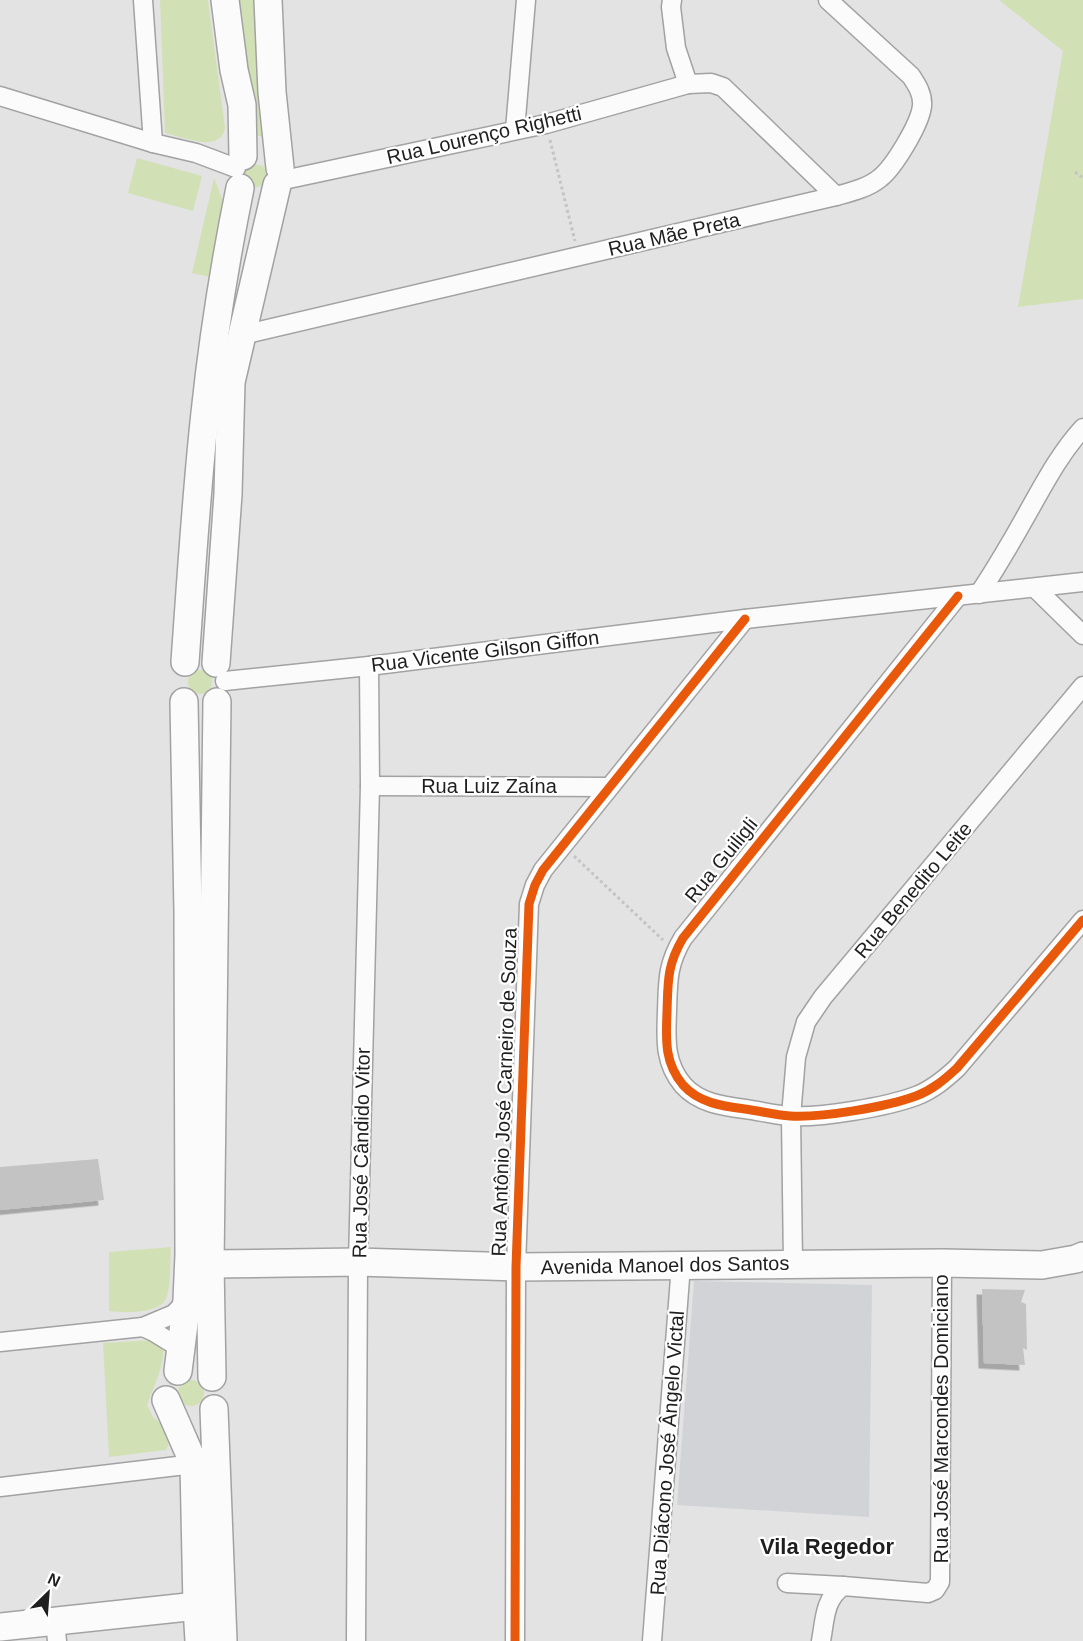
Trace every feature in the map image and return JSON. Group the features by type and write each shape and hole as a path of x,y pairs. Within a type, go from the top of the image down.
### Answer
{"main road":[{"path":"184,662 207,393 215,326 240,171 242,105 234,70 225,0"},
{"path":"212,1377 210,1264 219,682 231,382 279,178 268,0"},
{"path":"255,152 268,153 277,162 279,178 273,191 260,196 252,196 246,193 240,171 255,152"},
{"path":"201,657 209,659 219,682 206,707 198,708 184,702 174,686 178,669 184,662 201,657"},
{"path":"184,702 188,911 187,1300 179,1359 165,1392 169,1408 183,1419 200,1419 214,1409"},
{"name":"Avenida Manoel dos Santos","path":"210,1264 358,1262 516,1267 942,1263 1042,1265 1083,1256"},
{"path":"179,1359 185,1368 200,1368 207,1372 217,1384 219,1393 214,1409 224,1641"},
{"path":"166,1400 194,1464 199,1641"},
{"path":"0,1627 56,1631 197,1606"}],"street":[{"path":"143,0 153,143"},
{"path":"515,130 526,0"},
{"path":"672,0 676,48 688,84"},
{"name":"Rua Mãe Preta","path":"242,335 836,196 878,180 889,170 918,120 922,106 921,92 911,76 828,0"},
{"name":"Rua Lourenço Righetti","path":"279,178 546,124 688,84 711,83 723,87 836,196"},
{"path":"0,96 153,143 196,153 240,171"},
{"path":"979,594 1002,559 1060,456 1083,428"},
{"name":"Rua Vicente Gilson Giffon","path":"219,682 369,666 745,619 1083,582"},
{"path":"1035,588 1083,635"},
{"name":"Rua Guiligli","path":"957,596 696,919 675,952 668,976 666,1044 670,1065 683,1085 699,1099 718,1105 791,1116 825,1114 886,1104 915,1096 941,1083 957,1068 1083,920"},
{"name":"Rua Antônio José Carneiro de Souza","path":"515,1641 516,1267 529,904 543,870 745,619"},
{"name":"Rua José Cândido Vitor","path":"357,1641 358,1262 370,786 369,666"},
{"name":"Rua Benedito Leite","path":"793,1264 791,1116 796,1057 806,1022 823,997 1083,686"},
{"name":"Rua Luiz Zaína","path":"370,786 609,787"},
{"name":"Rua José Marcondes Domiciano","path":"787,1583 928,1593 935,1590 940,1582 942,1263"},
{"name":"Rua Diácono José Ângelo Victal","path":"652,1641 681,1264"},
{"path":"0,1342 143,1327 174,1314 187,1300"},
{"path":"143,1327 154,1332 179,1359"},
{"path":"0,1487 194,1464"},
{"path":"821,1641 828,1601 843,1586"}],"path":[{"path":"546,124 579,256"},
{"path":"1075,172 1083,178"},
{"path":"562,846 675,952"}],"shaded area":[{"path":"694,1281 872,1285 869,1517 677,1505"}],"green space":[{"path":"160,0 208,0 225,128 222,136 216,140 200,142 165,133"},
{"path":"236,0 258,0 265,137 248,134"},
{"path":"999,0 1083,0 1083,299 1018,307 1063,51"},
{"path":"137,158 202,176 193,211 128,193"},
{"path":"252,164 263,166 267,173 264,184 253,188 242,176 245,168"},
{"path":"214,178 225,206 215,278 192,273"},
{"path":"200,670 209,673 212,682 209,691 200,694 191,691 188,682 191,673"},
{"path":"171,1247 169,1288 162,1304 149,1310 109,1311 109,1252"},
{"path":"152,1340 163,1347 163,1354 147,1405 153,1417 170,1431 169,1442 166,1450 109,1457 103,1343"},
{"path":"191,1380 200,1384 204,1393 200,1402 191,1406 182,1402 178,1393 182,1384"}],"building":[{"path":"98,1159 104,1200 0,1210 0,1167"},
{"path":"982,1289 1025,1290 1021,1302 1026,1304 1027,1350 1023,1348 1025,1365 984,1363"}],"cycle path":[{"path":"958,596 683,938 671,965 668,982 667,1041 672,1068 689,1091 711,1103 784,1115 803,1116 853,1111 916,1096 938,1084 957,1068 1083,920"},
{"path":"515,1641 516,1267 529,904 543,870 745,619"}],"district":[{"name":"Vila Regedor","path":"827,1546"}]}
